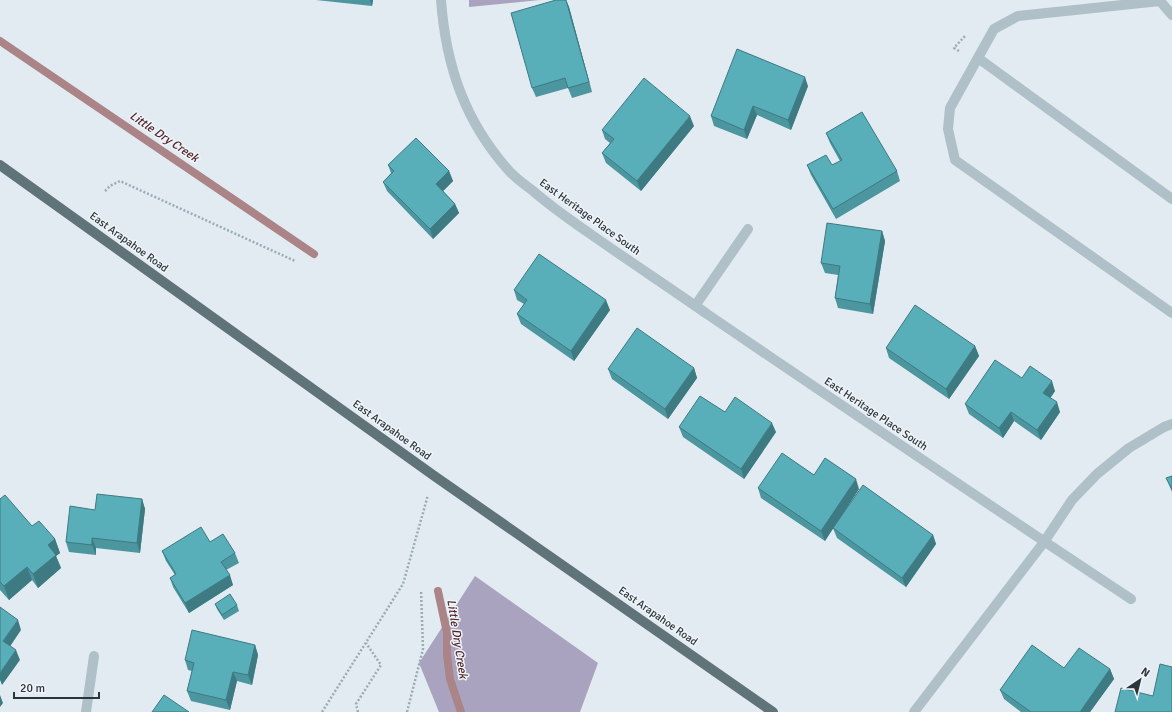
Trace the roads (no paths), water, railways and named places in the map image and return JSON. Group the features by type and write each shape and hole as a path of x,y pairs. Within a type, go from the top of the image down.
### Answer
{"main road":[{"name":"East Arapahoe Road","path":"0,165 434,475 773,712"}],"street":[{"name":"East Heritage Place South","path":"441,0 442,22 450,60 457,86 462,94 465,106 478,130 512,174 554,209 695,306 1131,600"},
{"path":"1172,15 1160,1 1018,16 994,29 950,108 948,129 955,160 1172,313"},
{"path":"978,58 1172,199"},
{"path":"695,306 748,229"},
{"path":"914,712 1044,542 1072,500 1097,474 1128,448 1172,424"},
{"path":"86,712 94,656"}],"waterway":[{"name":"Little Dry Creek","path":"0,41 314,254"},
{"name":"Little Dry Creek","path":"438,591 447,633 447,655 450,679 461,712"}]}
